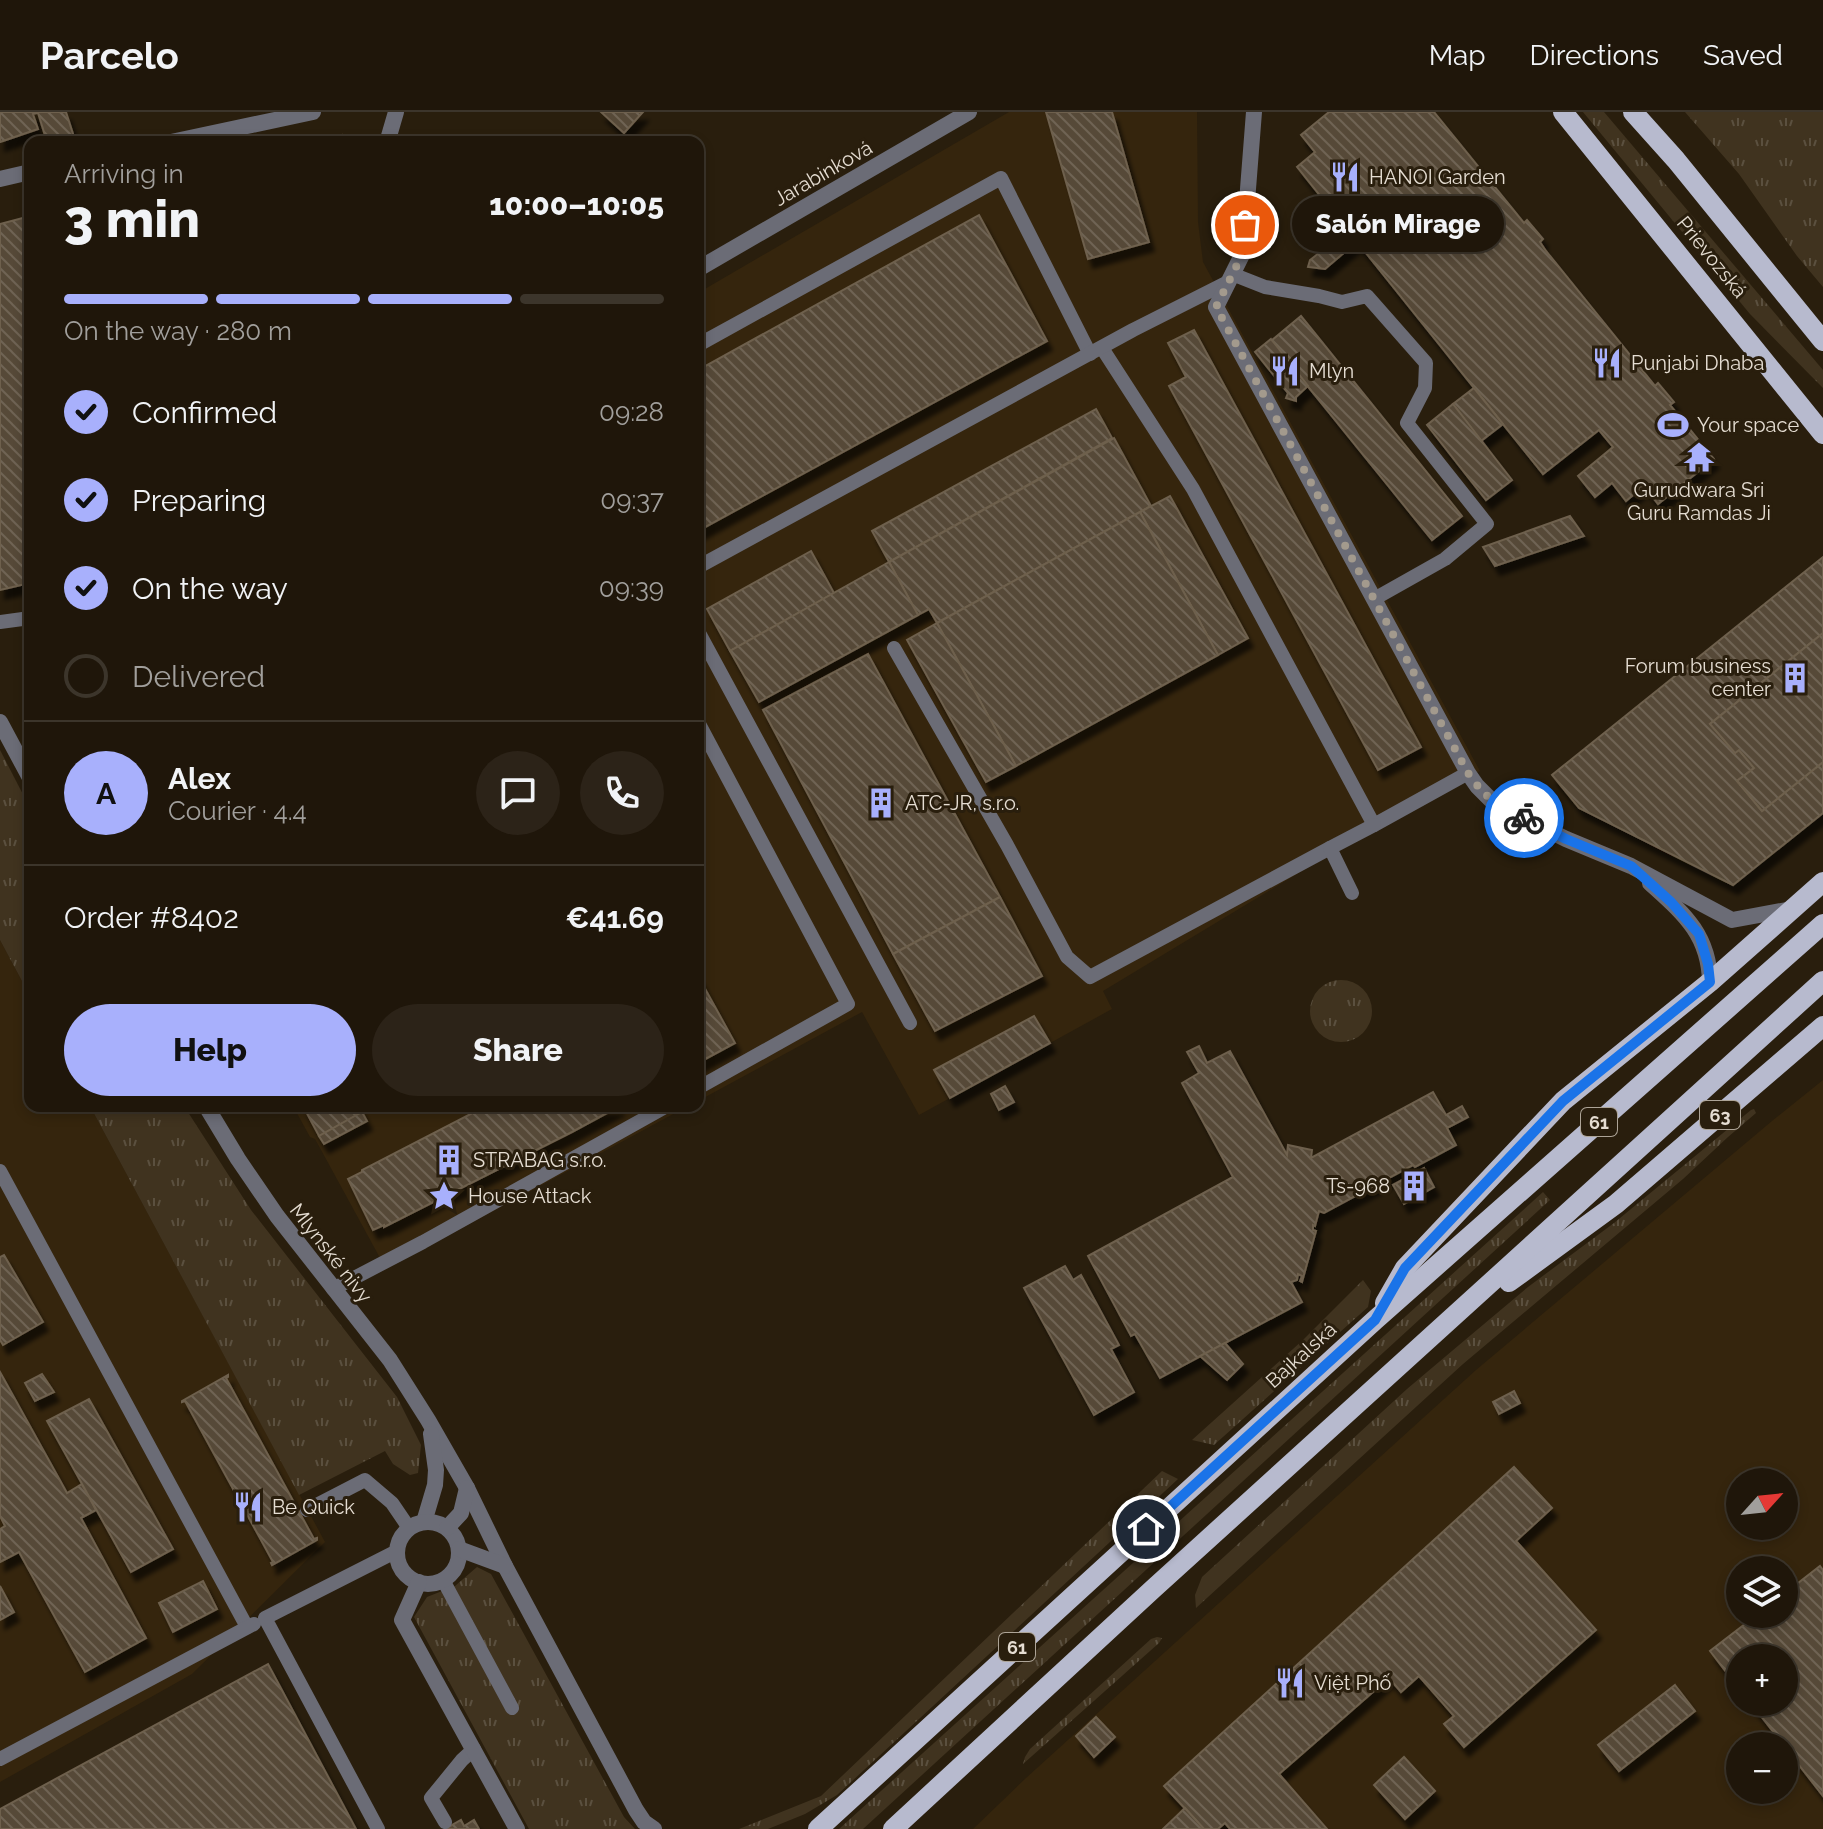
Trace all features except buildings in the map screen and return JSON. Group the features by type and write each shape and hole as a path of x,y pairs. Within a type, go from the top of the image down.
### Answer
{"main road":[{"name":"Prievozská","path":"1563,112 1823,434"},
{"name":"Prievozská","path":"1633,112 1676,160 1823,341"},
{"path":"1375,1320 1405,1268 1563,1101 1710,982 1823,882"},
{"name":"Bajkalská","path":"818,1829 1375,1320 1823,924"},
{"name":"61","path":"893,1829 1823,981"},
{"name":"63","path":"1422,1346 1616,1204 1823,1026"}],"street":[{"path":"199,136 313,112"},
{"path":"389,136 396,112"},
{"name":"Jarabinková","path":"704,266 969,112"},
{"path":"1254,112 1243,253 1216,307 1468,773 1495,804 1631,866 1732,920 1793,909"},
{"path":"0,179 24,173"},
{"path":"0,722 24,767"},
{"path":"1631,866 1671,902 1699,934 1710,982"},
{"name":"Mlynské nivy","path":"210,1112 277,1216 390,1360 428,1420 467,1488 505,1566 636,1810 644,1822 654,1829"},
{"name":"Mlynské nivy","path":"397,1551 400,1541 417,1525 435,1485 436,1470 428,1420"},
{"path":"447,1528 461,1513 467,1488"},
{"path":"397,1551 401,1568 419,1582 431,1584 443,1580 456,1567 459,1549 455,1537 447,1528 436,1523 417,1525"},
{"path":"459,1549 505,1566"},
{"path":"419,1582 402,1620 517,1829"}],"lane":[{"path":"704,342 1001,178 1096,351 1193,489 1374,825"},
{"path":"704,564 1230,278 1342,302 1367,296 1426,363 1425,388 1407,423 1487,524 1445,559 1374,599"},
{"path":"0,622 24,619"},
{"path":"704,642 910,1023"},
{"path":"894,648 1067,957 1090,977 1468,773"},
{"path":"704,733 848,1004 704,1085"},
{"path":"1330,848 1352,893"},
{"path":"333,1289 656,1112"},
{"path":"0,1171 247,1627"},
{"path":"307,1510 365,1480 417,1525"},
{"path":"0,1759 397,1551"},
{"path":"443,1580 512,1708"},
{"path":"265,1618 378,1829"},
{"path":"445,1822 431,1798 474,1749"}],"shaded area":[{"path":"1009,112 1197,112 1198,222 1203,262 1480,771 1355,839 1103,991 1112,1009 919,1115 862,1012 704,1098 704,290"},
{"path":"0,940 24,985 24,1112 93,1112 325,1542 192,1674 0,1782"},
{"path":"1823,1080 1823,1829 973,1829 1026,1778 1476,1370"},
{"path":"296,1112 677,1112 386,1269 315,1139 310,1137"}],"green space":[{"path":"1583,112 1604,112 1823,370 1823,388 1750,314"},
{"path":"1685,112 1823,112 1823,287 1739,174"},
{"path":"0,750 24,796 24,985 0,940"},
{"path":"1341,980 1353,982 1363,989 1370,999 1370,1023 1363,1033 1353,1040 1341,1042 1329,1040 1319,1033 1312,1023 1310,1011 1312,999 1319,989 1329,982"},
{"path":"1754,1109 1756,1113 1683,1179 1463,1364 1196,1608 1195,1595 1202,1577 1407,1389 1528,1287 1614,1223"},
{"path":"93,1112 188,1112 251,1210 397,1397 421,1445 418,1473 410,1475 393,1464 385,1451 299,1495"},
{"path":"1543,1192 1550,1200 863,1829 839,1829"},
{"path":"1363,1280 1371,1291 1368,1307 1214,1445 1192,1440 1303,1340"},
{"path":"1162,1471 1178,1479 837,1795 805,1814 768,1829 739,1829 821,1796"},
{"path":"477,1567 491,1574 624,1817 635,1829 529,1829 414,1617 427,1597 455,1586"},
{"path":"1162,1638 1159,1643 1023,1764 1030,1749 1151,1639"}],"way so far":[{"path":"1245,225 1243,253 1216,307 1468,773 1495,804 1524,818"}],"place":[{"name":"HANOI Garden","path":"1345,177"},
{"name":"Salón Mirage","path":"1245,225"},
{"name":"Punjabi Dhaba","path":"1607,363"},
{"name":"Mlyn","path":"1285,371"},
{"name":"Your space","path":"1673,425"},
{"name":"Gurudwara Sri Guru Ramdas Ji","path":"1699,457"},
{"name":"Forum business center","path":"1795,678"},
{"name":"ATC-JR, s.r.o.","path":"881,803"},
{"name":"STRABAG s.r.o.","path":"449,1160"},
{"name":"Ts-968","path":"1414,1186"},
{"name":"House Attack","path":"444,1196"},
{"name":"Be Quick","path":"248,1507"},
{"name":"Việt Phố","path":"1290,1683"}],"route":[{"path":"1146,1529 1375,1320 1405,1268 1563,1101 1710,982 1704,945 1699,934 1671,902 1631,866 1524,818"}]}
